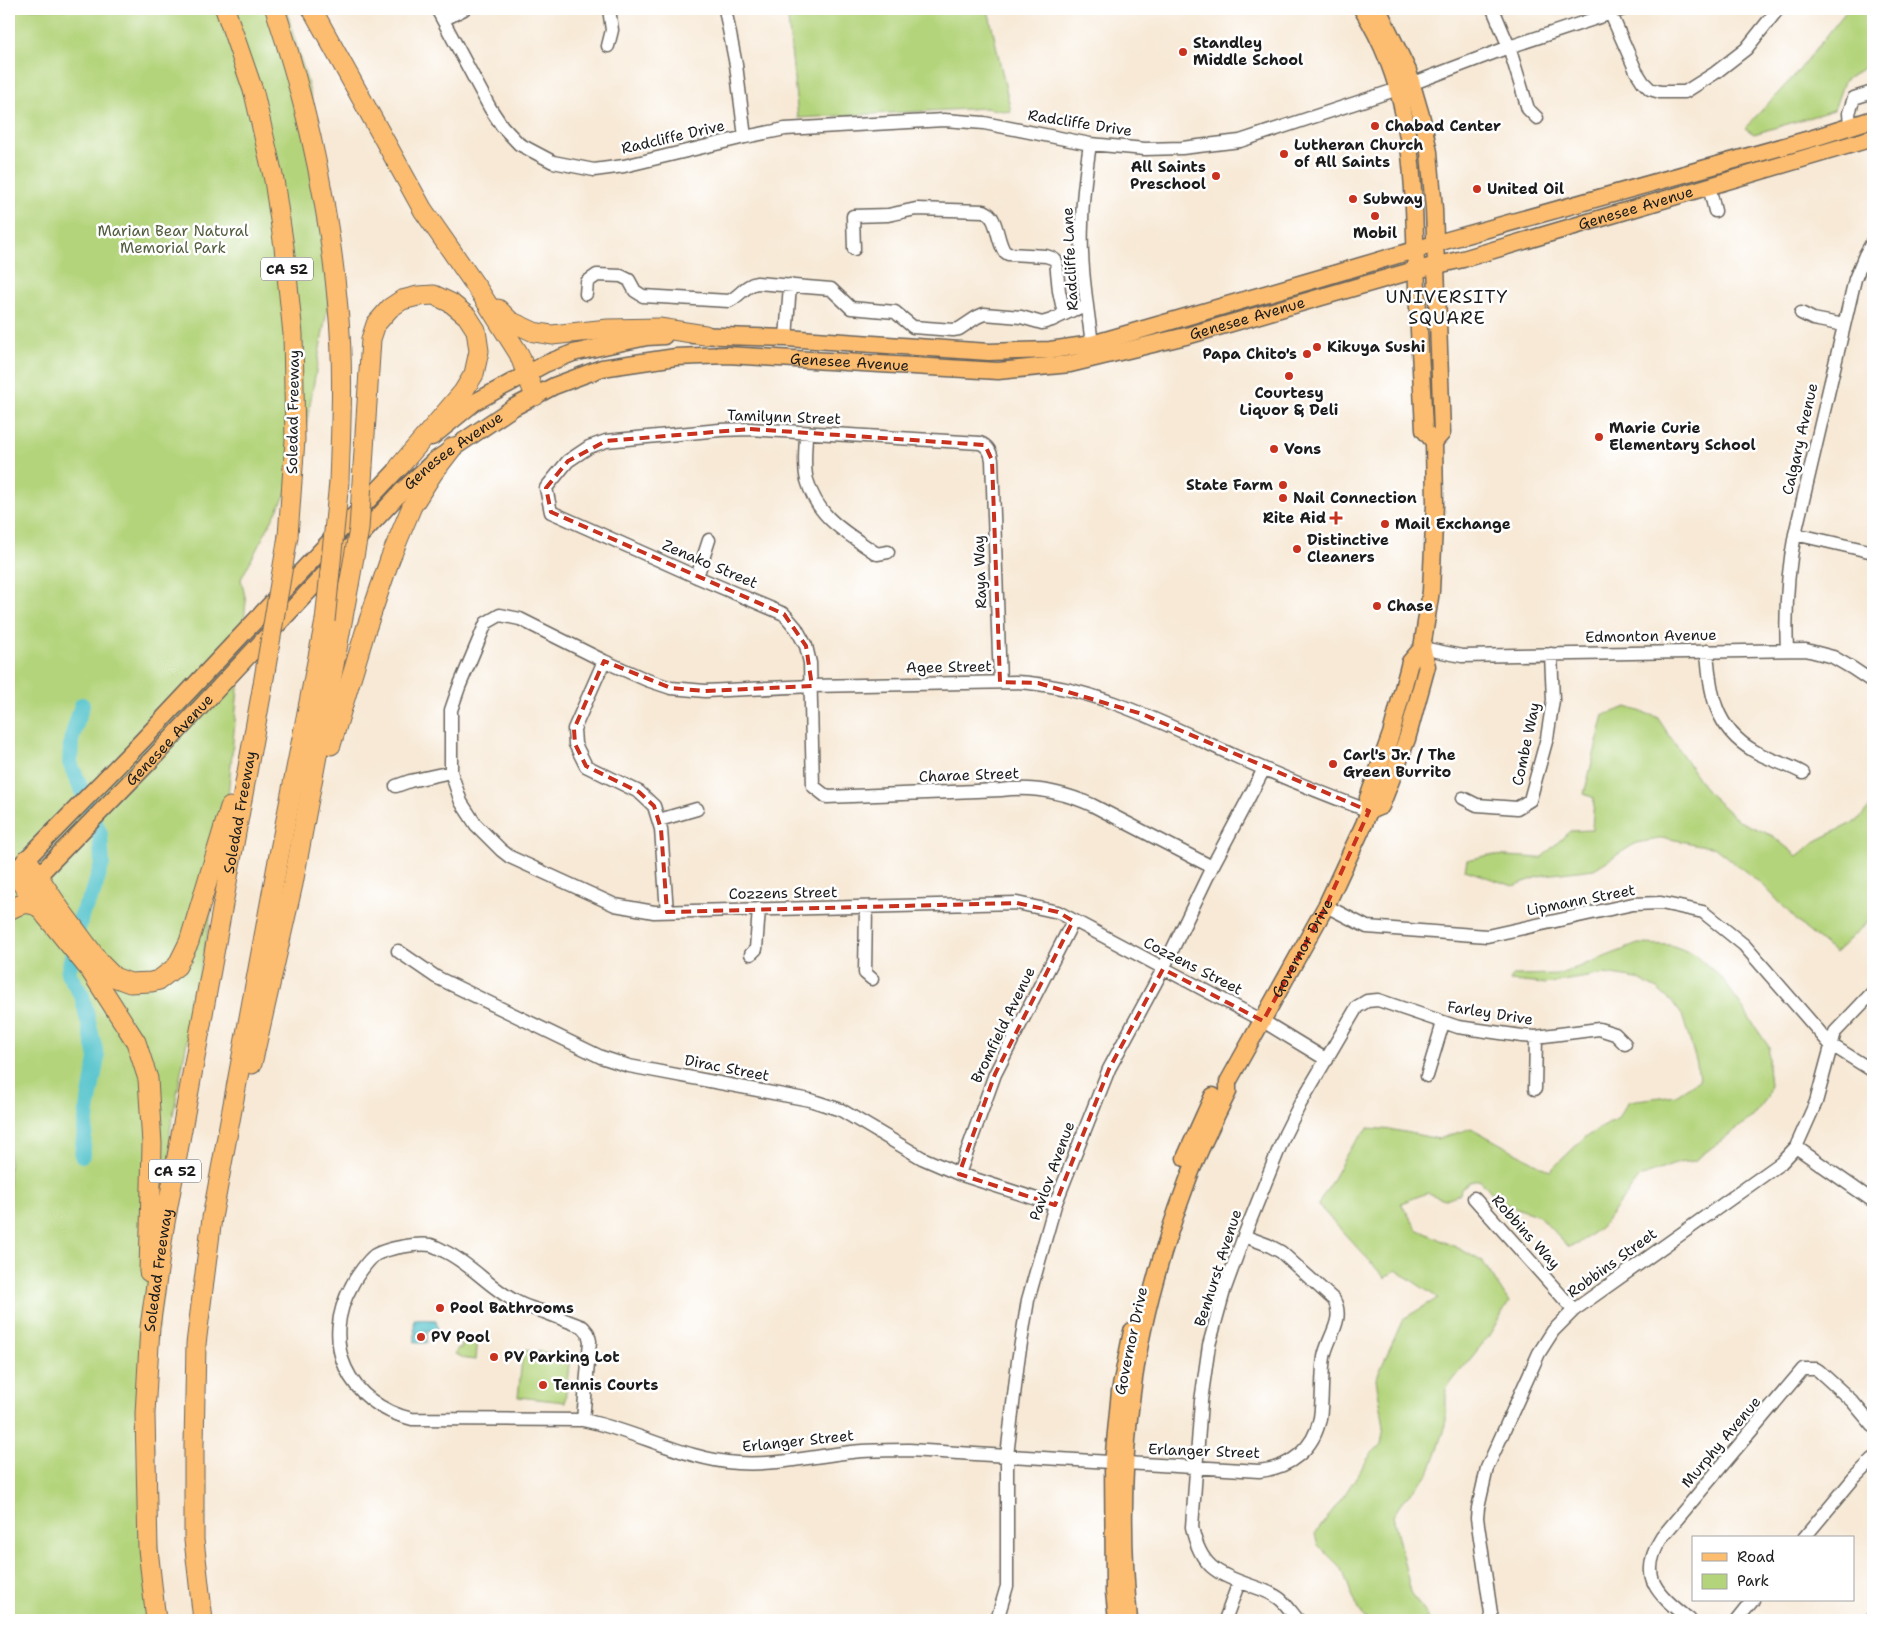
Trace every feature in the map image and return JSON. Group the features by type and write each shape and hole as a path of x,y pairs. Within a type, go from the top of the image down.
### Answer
{"highway":[{"name":"Soledad Freeway","path":"156,1620 148,1549 145,1414 150,1327 164,1228 262,690 288,536 295,440 294,334 274,180 254,93 225,9"},
{"name":"CA 52","path":"203,1620 194,1540 196,1344 212,1218 279,855 326,621 339,482 341,368 339,309 330,238 312,140 291,58 275,9"},
{"path":"312,9 423,210 464,272 480,292 519,354 535,396"},
{"path":"480,292 510,321 534,332 552,334 608,329 659,328 705,335"},
{"path":"212,1218 245,1096 293,884 349,585 359,529 371,339 376,324 390,308 402,300 434,295 451,302 466,316 476,330 479,351 474,374 463,392 398,467"},
{"path":"293,884 332,742 365,632 390,560 412,506 433,473 453,447"},
{"path":"9,908 29,903 49,911 114,977 130,983 158,980 177,966 189,942 255,727"},
{"path":"27,859 33,882 49,911 90,970 136,1042 148,1080 152,1144 148,1250 150,1327"},
{"path":"11,875 33,882"}],"main road":[{"name":"Governor Drive","path":"1362,9 1422,119 1432,172 1442,433 1434,442"},
{"name":"Governor Drive","path":"1117,1620 1114,1592 1120,1390 1141,1292 1158,1231 1176,1179 1219,1084 1228,1082 1263,1021 1326,906 1370,811 1368,798 1391,734 1410,662 1422,648 1431,591 1435,520 1434,442 1424,430 1413,164 1403,58 1378,9"},
{"name":"Genesee Avenue","path":"11,875 108,776 398,467 430,438 475,402 545,364 573,353 648,337 705,335 786,338 989,352 1050,350 1092,344 1416,249 1801,142 1873,119"},
{"name":"Genesee Avenue","path":"9,908 62,850 115,798 403,490 434,461 453,447 514,407 554,386 602,368 676,357 727,355 998,371 1070,364 1190,335 1417,270 1492,251 1873,138"},
{"path":"782,359 786,338"},
{"name":"Governor Drive","path":"1119,1464 1128,1620"}],"street":[{"path":"440,14 464,9"},
{"path":"608,46 612,30 609,9"},
{"path":"725,9 736,65 745,137"},
{"path":"1493,9 1509,47 1528,109 1537,118"},
{"name":"Radcliffe Drive","path":"440,14 490,108 502,126 519,144 553,162 594,170 624,166 785,129 944,120 984,123 1090,144 1154,149 1182,148 1240,141 1405,86 1509,47 1624,9"},
{"path":"1611,14 1636,71 1643,82 1650,89 1660,92 1685,92 1715,73 1746,49 1778,9"},
{"path":"1850,127 1849,113 1854,98 1873,92"},
{"name":"Radcliffe Lane","path":"1090,144 1084,182 1082,226 1083,270 1092,344"},
{"path":"1709,186 1715,211"},
{"path":"854,249 853,216 888,215 916,208 984,211 990,214 1004,251 1008,254 1046,256 1056,261 1059,292 1064,314"},
{"name":"Calgary Avenue","path":"1788,650 1786,590 1788,568 1795,534 1855,279 1873,241"},
{"path":"586,294 587,282 597,275 621,276 629,280 635,291 643,296 729,301 736,298 749,284 790,285 831,289 851,308 895,312 913,327 959,329 984,314 1021,317 1042,323 1075,309 1087,308"},
{"path":"786,338 790,285"},
{"path":"1802,313 1813,319 1844,326"},
{"name":"Tamilynn Street","path":"551,512 546,488 568,461 589,447 606,441 750,429 980,443 985,445 991,453 992,460"},
{"path":"806,433 807,478 818,507 827,518 877,554 888,552"},
{"name":"Raya Way","path":"992,460 1000,682"},
{"name":"Zenako Street","path":"551,512 784,614 796,628 806,646 812,686"},
{"path":"1795,534 1873,552"},
{"path":"697,577 709,540"},
{"name":"Cozzens Street","path":"520,619 500,615 486,623 451,710 451,772 461,802 476,825 510,857 615,905 654,912 1018,903 1058,912 1263,1021 1327,1060"},
{"name":"Agee Street","path":"520,619 604,661 647,680 671,688 706,691 812,686 1000,682 1038,683 1063,688 1125,707 1264,769 1370,811"},
{"name":"Edmonton Avenue","path":"1422,648 1462,656 1806,650 1833,657 1873,682"},
{"path":"1707,651 1714,705 1723,721 1737,737 1754,751 1790,765 1803,773"},
{"name":"Combe Way","path":"1464,798 1477,806 1518,808 1530,800 1547,738 1553,700 1551,654"},
{"path":"604,661 574,729 575,744 586,766 639,792 654,806 659,820 667,912"},
{"name":"Charae Street","path":"812,686 813,786 827,797 1019,788 1054,792 1074,797 1092,805 1212,868"},
{"name":"Pavlov Avenue","path":"997,1620 1007,1586 1007,1456 1018,1362 1028,1300 1055,1204 1109,1069 1163,969 1212,868 1264,769"},
{"path":"396,786 451,772"},
{"path":"659,820 697,809"},
{"name":"Lipmann Street","path":"1326,906 1367,927 1449,928 1487,936 1633,904 1661,903 1703,912 1744,945 1830,1044 1873,1071"},
{"path":"866,907 865,973 872,978"},
{"path":"751,954 756,949 759,909"},
{"name":"Bromfield Avenue","path":"959,1174 995,1074 1073,921"},
{"name":"Dirac Street","path":"398,951 436,977 601,1056 629,1066 810,1100 841,1110 922,1158 959,1174 1055,1204"},
{"name":"Robbins Street","path":"1492,1620 1478,1508 1487,1468 1539,1354 1553,1331 1574,1310 1781,1164 1796,1147 1816,1102 1830,1044 1835,1032 1873,992"},
{"name":"Farley Drive","path":"1378,1000 1442,1022 1476,1030 1536,1037 1599,1029 1615,1034 1625,1044"},
{"name":"Benhurst Avenue","path":"1298,1620 1279,1598 1266,1591 1228,1578 1202,1558 1192,1527 1201,1401 1209,1345 1224,1291 1285,1134 1300,1104 1357,1007 1367,1001 1378,1000"},
{"path":"1427,1076 1442,1022"},
{"path":"1535,1089 1536,1037"},
{"path":"1796,1147 1873,1201"},
{"name":"Robbins Way","path":"1474,1198 1574,1310"},
{"name":"Erlanger Street","path":"583,1420 590,1341 588,1333 583,1327 518,1303 459,1258 432,1245 407,1245 375,1255 356,1277 344,1298 338,1322 340,1349 342,1360 353,1381 364,1394 395,1415 412,1419 583,1420 606,1424 710,1459 738,1463 766,1463 861,1451 909,1450 1119,1464 1259,1471 1273,1470 1297,1457 1316,1432 1320,1416 1324,1356 1339,1316 1339,1308 1334,1300 1281,1252 1244,1236"},
{"name":"Murphy Avenue","path":"1690,1620 1662,1597 1654,1584 1651,1559 1654,1549 1803,1369 1816,1369 1819,1371 1852,1401 1873,1426"},
{"path":"1806,1536 1854,1478 1873,1459"},
{"path":"1225,1620 1239,1582"},
{"path":"1737,1620 1751,1602"}],"highlighted area":[{"path":"750,429 985,445 992,460 1000,682 1038,683 1142,714 1369,811 1326,906 1263,1021 1163,969 1109,1069 1055,1205 959,1174 995,1074 1073,921 1058,912 1017,903 667,912 661,829 654,806 639,792 586,766 575,744 574,729 604,661 671,688 705,691 812,686 806,646 784,614 551,512 546,488 568,461 606,441"}],"green space":[{"name":"Marian Bear Natural Memorial Park","path":"9,9 286,9 319,129 339,243 298,471 241,579 246,601 223,851 170,1131 174,1206 156,1342 152,1402 157,1547 166,1620 9,1620"},
{"path":"787,9 988,9 1011,112 985,108 798,118"},
{"path":"1848,9 1873,9 1873,58 1868,65 1844,81 1834,110 1754,134 1745,128 1796,74"},
{"path":"1627,707 1657,717 1708,793 1739,821 1773,836 1797,856 1816,841 1858,820 1873,804 1873,917 1835,953 1803,927 1763,885 1715,848 1665,838 1636,843 1594,869 1544,875 1513,886 1465,870 1467,860 1489,855 1541,858 1570,831 1592,830 1594,798 1584,794 1604,715"},
{"path":"1638,944 1671,945 1694,954 1722,978 1769,1047 1770,1085 1767,1098 1751,1118 1694,1161 1678,1163 1640,1177 1601,1227 1578,1244 1568,1247 1539,1216 1497,1201 1488,1188 1479,1180 1470,1182 1461,1188 1460,1194 1445,1199 1427,1193 1401,1203 1417,1229 1483,1262 1509,1302 1488,1337 1446,1389 1446,1426 1429,1474 1404,1499 1393,1516 1411,1592 1429,1620 1365,1620 1353,1598 1342,1569 1318,1545 1315,1534 1345,1494 1371,1454 1381,1444 1384,1426 1376,1379 1403,1319 1438,1298 1396,1270 1385,1278 1318,1205 1349,1150 1368,1128 1394,1130 1439,1139 1471,1128 1550,1171 1585,1137 1617,1119 1629,1101 1676,1095 1699,1080 1697,1064 1682,1015 1673,1003 1657,989 1637,979 1605,974 1545,984 1510,981 1513,975 1560,974"},
{"path":"478,1337 476,1360 466,1359 455,1354 458,1348 462,1348 461,1341"},
{"name":"Tennis Courts","path":"523,1350 570,1355 565,1402 518,1397"}],"water":[{"name":"PV Pool","path":"414,1319 436,1320 438,1329 427,1331 427,1343 415,1343"}],"waterway":[{"path":"82,705 71,741 70,763 100,834 102,864 93,893 82,913 68,973 82,996 97,1058 87,1112 82,1155"}],"place":[{"name":"Standley Middle School","path":"1183,52"},
{"name":"Chabad Center","path":"1375,126"},
{"name":"Lutheran Church of All Saints","path":"1284,154"},
{"name":"All Saints Preschool","path":"1216,176"},
{"name":"United Oil","path":"1477,189"},
{"name":"Subway","path":"1353,199"},
{"name":"Mobil","path":"1375,216"},
{"name":"Kikuya Sushi","path":"1317,347"},
{"name":"Papa Chito's","path":"1307,354"},
{"name":"Courtesy Liquor & Deli","path":"1289,376"},
{"name":"Marie Curie Elementary School","path":"1599,437"},
{"name":"Vons","path":"1274,449"},
{"name":"State Farm","path":"1283,485"},
{"name":"Nail Connection","path":"1283,498"},
{"name":"Rite Aid","path":"1336,518"},
{"name":"Mail Exchange","path":"1385,524"},
{"name":"Distinctive Cleaners","path":"1297,549"},
{"name":"Chase","path":"1377,606"},
{"name":"Carl's Jr. / The Green Burrito","path":"1333,764"},
{"name":"Pool Bathrooms","path":"440,1308"},
{"name":"PV Pool","path":"421,1337"},
{"name":"PV Parking Lot","path":"494,1357"},
{"name":"Tennis Courts","path":"543,1385"}],"district":[{"name":"UNIVERSITY SQUARE","path":"1447,307"}]}
